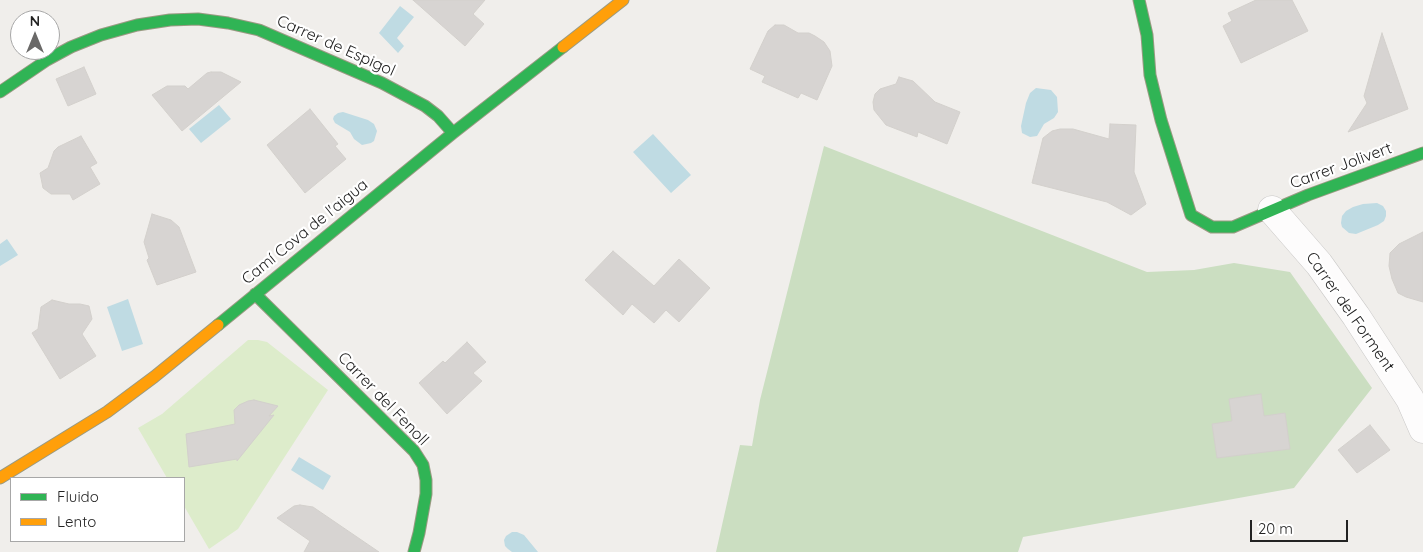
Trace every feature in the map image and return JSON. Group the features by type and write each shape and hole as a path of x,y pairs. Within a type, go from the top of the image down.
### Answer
{"street":[{"name":"Camí Cova de l'aigua","path":"0,478 107,412 154,377 453,133 623,0"},
{"path":"1139,0 1147,35 1150,75 1160,120 1191,215 1212,227 1233,227 1272,210"},
{"name":"Carrer de Espigol","path":"0,92 47,60 71,47 101,35 137,25 170,20 198,19 228,22 259,30 335,62 425,106 438,116 453,133"},
{"name":"Carrer Jolivert","path":"1272,210 1423,153"},
{"name":"Carrer del Forment","path":"1272,210 1319,264 1356,316 1410,399 1423,429"},
{"name":"Carrer del Fenoll","path":"255,294 414,451 423,466 426,494 414,552"}],"green space":[{"path":"824,146 1147,272 1194,270 1234,263 1290,272 1372,388 1294,488 1023,537 1018,552 716,552 740,445 752,446 760,400"},
{"path":"248,340 267,342 328,390 238,529 209,549 185,508 185,477 166,477 138,428 162,414"}],"water":[{"path":"400,6 414,17 397,38 404,46 398,53 379,33"},
{"path":"1036,88 1051,90 1057,97 1058,112 1054,118 1044,124 1037,136 1030,137 1022,133 1021,126 1026,103 1030,93"},
{"path":"219,105 231,119 201,143 189,129"},
{"path":"343,112 368,120 374,124 377,131 374,141 362,145 354,139 350,132 335,123 334,116"},
{"path":"653,134 691,175 671,193 633,152"},
{"path":"1377,203 1383,206 1386,211 1384,221 1356,234 1349,233 1342,227 1342,216 1346,211 1363,204"},
{"path":"7,239 18,255 0,266 0,244"},
{"path":"128,299 143,344 122,351 107,307"},
{"path":"299,457 331,476 323,490 291,470"},
{"path":"512,532 524,535 538,552 512,552 508,549 505,546 504,540"}],"building":[{"path":"413,0 485,0 473,14 484,24 465,46"},
{"path":"1256,0 1292,0 1308,31 1241,63 1223,26 1232,21 1228,13"},
{"path":"775,25 784,25 798,33 809,33 824,42 830,51 832,66 817,100 801,93 798,98 762,82 765,76 750,69 768,31"},
{"path":"1382,33 1408,109 1348,132 1367,103 1364,96"},
{"path":"84,67 96,94 68,106 56,79"},
{"path":"221,72 241,82 182,131 152,95 167,86 185,86 188,89 207,73"},
{"path":"899,77 913,81 935,102 960,112 947,144 918,132 917,137 886,125 874,110 875,94 880,89 896,84"},
{"path":"310,109 338,144 335,146 346,159 305,193 267,145"},
{"path":"1110,124 1136,125 1134,172 1146,204 1131,215 1107,202 1032,183 1043,138 1052,131 1073,129 1109,139"},
{"path":"81,136 97,163 90,167 100,184 73,200 70,194 51,194 43,188 40,173 48,168 54,151 58,147"},
{"path":"152,214 171,220 179,227 196,272 157,285 147,260 149,258 144,242"},
{"path":"1423,232 1423,302 1398,293 1389,266 1390,253 1399,244"},
{"path":"613,251 654,286 679,259 710,288 679,322 666,310 654,323 632,304 623,315 585,280"},
{"path":"52,300 89,306 92,319 82,334 96,356 60,379 32,333 38,329 41,307"},
{"path":"467,342 486,362 473,373 482,381 447,414 419,383 443,361 445,363"},
{"path":"1261,394 1264,416 1285,413 1290,449 1217,458 1212,424 1232,421 1229,399"},
{"path":"254,400 278,406 269,416 274,415 237,461 237,459 189,467 186,434 235,424 234,410 239,405"},
{"path":"1370,425 1390,450 1357,473 1338,450"},
{"path":"294,506 313,507 379,552 304,552 310,541 277,518"}],"traffic: fast":[{"path":"1139,0 1147,35 1150,75 1161,120 1191,215 1212,227 1233,227 1308,195 1423,153"},
{"path":"0,92 47,60 71,47 101,35 137,25 170,20 198,19 259,30 382,83 425,106 438,116 453,133"},
{"path":"218,325 453,133 563,47"},
{"path":"255,294 414,451 423,465 426,494 414,552"}],"traffic: slow":[{"path":"563,47 623,0"},
{"path":"0,478 107,412 218,325"}]}
